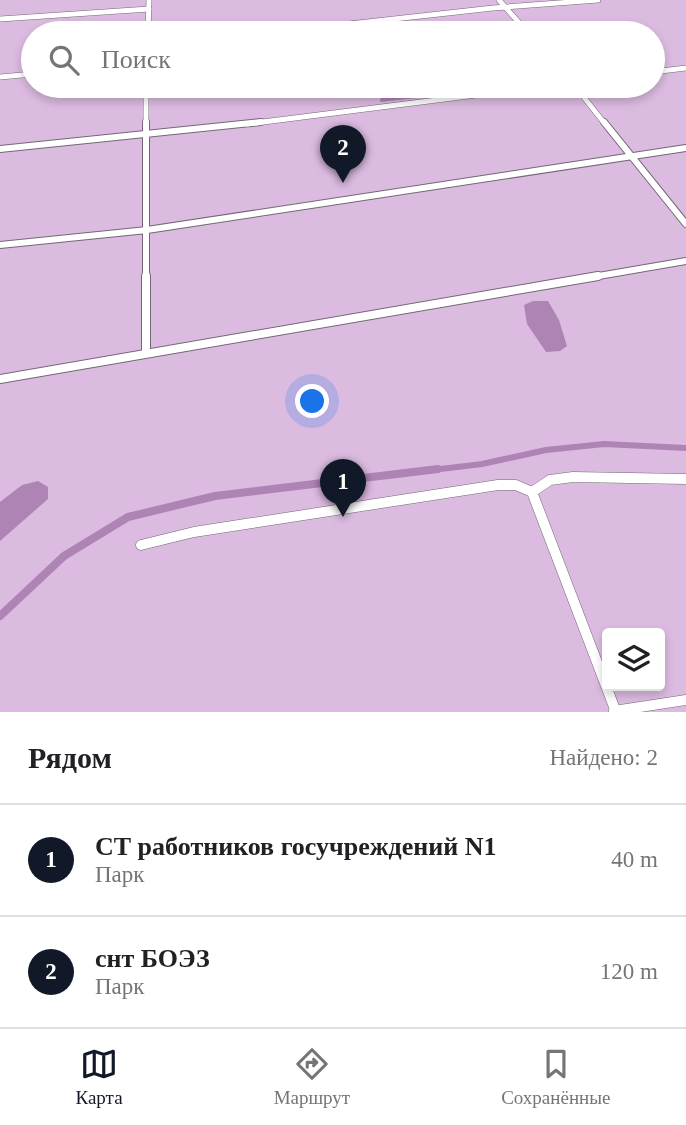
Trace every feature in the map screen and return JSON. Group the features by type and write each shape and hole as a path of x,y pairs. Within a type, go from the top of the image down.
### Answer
{"lane":[{"path":"148,21 149,0"},
{"path":"499,0 517,21"},
{"path":"387,21 598,0"},
{"path":"0,19 149,9"},
{"path":"665,71 686,68"},
{"path":"0,77 21,75"},
{"path":"146,98 146,354"},
{"path":"0,149 222,127 452,98"},
{"path":"585,98 686,224"},
{"path":"0,246 146,230 686,148"},
{"path":"0,379 686,261"},
{"path":"532,492 550,480 573,477 686,479"},
{"path":"141,545 194,533 498,485 516,485 532,492 614,712 686,700"}],"shaded area":[{"path":"0,0 686,0 686,712 0,712"},
{"path":"380,98 417,98 380,102"},
{"path":"533,301 548,301 559,320 567,346 560,351 546,352 527,324 524,305"},
{"path":"38,481 48,487 48,499 0,541 0,502 22,485"}],"waterway":[{"path":"424,471 482,464 546,450 604,444 686,448"},
{"path":"0,616 64,556 128,517 215,496 438,469"}],"place":[{"name":"снт БОЭЗ","path":"343,183"},
{"name":"СТ работников госучреждений N1","path":"343,517"}]}
